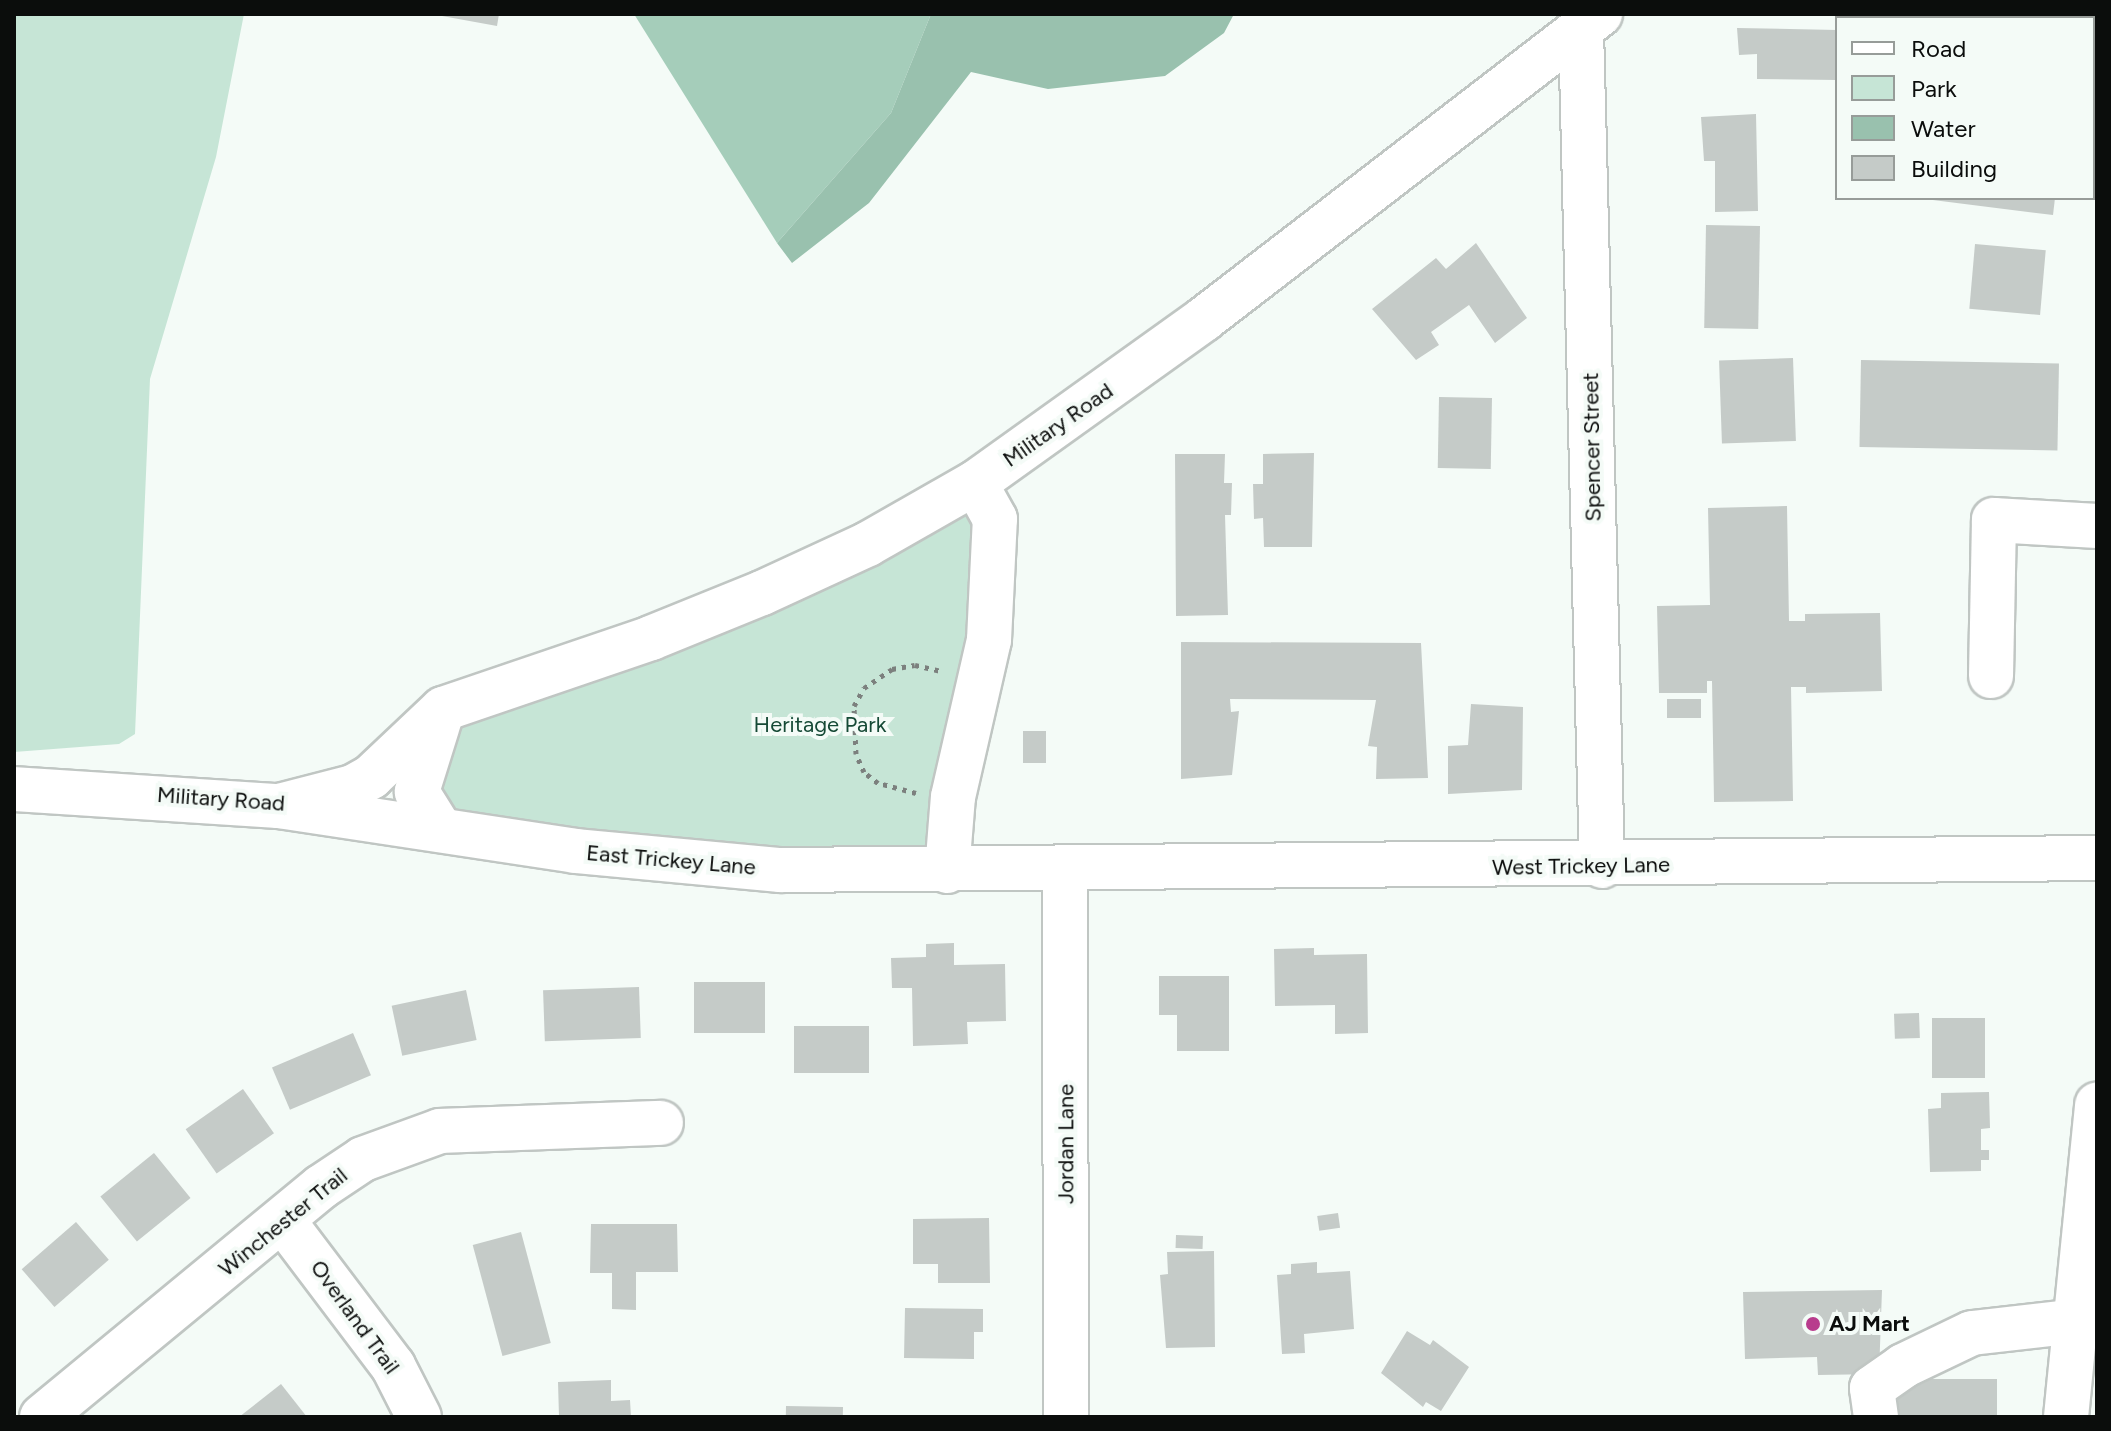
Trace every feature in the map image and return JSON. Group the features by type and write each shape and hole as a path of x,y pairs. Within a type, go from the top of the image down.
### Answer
{"street":[{"name":"Military Road","path":"14,789 279,806 353,787 371,777 443,709 651,638 762,593 868,544 975,483 1192,328 1591,22"},
{"name":"Spencer Street","path":"1591,22 1602,866"},
{"path":"947,871 953,797 989,640 995,519 975,483"},
{"path":"1991,676 1994,520 2097,526"},
{"path":"440,829 417,792 443,709"},
{"name":"East Trickey Lane","path":"279,806 687,863 947,871 1065,871"},
{"name":"West Trickey Lane","path":"1065,871 2097,858"},
{"name":"Jordan Lane","path":"1065,871 1066,1417"},
{"path":"2066,1417 2097,1105"},
{"name":"Winchester Trail","path":"42,1417 284,1222 321,1187 363,1159 440,1131 661,1123"},
{"name":"Overland Trail","path":"284,1222 393,1366 419,1417"},
{"path":"1876,1417 1872,1388 1930,1353 1972,1333 2077,1321"}],"path":[{"path":"953,797 898,790 864,772 856,754 854,706 864,688 892,669 915,665 978,678"}],"green space":[{"path":"14,14 244,14 216,157 150,379 135,734 119,744 14,752"},
{"name":"Heritage Park","path":"975,483 995,519 947,871 440,829 443,709"}],"shaded area":[{"path":"634,14 931,14 891,113 777,243"}],"water":[{"path":"931,14 1234,14 1224,33 1165,76 1048,89 971,72 869,203 792,263 777,243 891,113"}],"building":[{"path":"431,14 499,14 497,26"},
{"path":"2019,14 2068,14 2043,16"},
{"path":"1737,28 1835,30 1835,80 1757,79 1757,54 1739,55"},
{"path":"1756,114 1758,211 1715,212 1715,161 1704,161 1701,117"},
{"path":"1933,200 2055,200 2053,215"},
{"path":"1706,225 1760,226 1758,329 1704,328"},
{"path":"1476,243 1527,318 1495,343 1469,305 1431,332 1439,345 1416,360 1372,309 1436,258 1446,269"},
{"path":"1975,244 2046,250 2040,315 1969,309"},
{"path":"1793,358 1796,441 1722,444 1719,361"},
{"path":"1861,360 2059,363 2057,450 1859,447"},
{"path":"1439,397 1492,398 1491,469 1438,468"},
{"path":"1314,453 1312,547 1264,547 1263,518 1254,519 1253,484 1263,484 1263,454"},
{"path":"1175,454 1225,454 1224,483 1232,483 1231,515 1225,515 1228,615 1176,616"},
{"path":"1787,506 1789,621 1805,621 1805,614 1880,613 1882,691 1806,693 1806,687 1791,687 1793,801 1714,802 1712,681 1707,681 1707,693 1659,693 1657,606 1710,605 1708,508"},
{"path":"1181,642 1421,643 1428,778 1376,779 1377,747 1368,746 1376,700 1230,699 1231,712 1239,711 1232,775 1181,779"},
{"path":"1667,699 1701,699 1701,718 1667,718"},
{"path":"1471,704 1523,707 1522,790 1448,794 1448,746 1468,745"},
{"path":"1023,731 1046,731 1046,763 1023,763"},
{"path":"954,943 954,965 1005,964 1006,1021 967,1022 968,1044 913,1046 912,988 892,988 891,958 926,957 926,944"},
{"path":"1314,948 1314,955 1367,954 1368,1033 1335,1034 1335,1005 1275,1006 1274,949"},
{"path":"1159,976 1229,976 1229,1051 1177,1051 1177,1015 1159,1015"},
{"path":"694,982 765,982 765,1033 694,1033"},
{"path":"639,987 641,1038 545,1041 543,990"},
{"path":"466,990 477,1040 402,1056 392,1006"},
{"path":"1919,1013 1920,1038 1895,1039 1894,1014"},
{"path":"1932,1018 1985,1018 1985,1078 1932,1078"},
{"path":"794,1026 869,1026 869,1073 794,1073"},
{"path":"353,1033 371,1075 290,1110 272,1067"},
{"path":"243,1089 274,1133 217,1173 186,1129"},
{"path":"1989,1092 1990,1128 1981,1129 1981,1150 1989,1150 1989,1160 1981,1160 1981,1171 1930,1172 1928,1109 1941,1108 1941,1093"},
{"path":"154,1153 191,1198 137,1241 100,1196"},
{"path":"1338,1213 1340,1228 1319,1231 1317,1216"},
{"path":"989,1218 990,1283 938,1283 938,1264 913,1264 913,1219"},
{"path":"76,1222 109,1260 54,1307 22,1269"},
{"path":"591,1224 677,1224 678,1272 636,1272 636,1310 612,1309 612,1273 590,1273"},
{"path":"521,1232 551,1343 502,1356 473,1245"},
{"path":"1176,1235 1203,1236 1203,1249 1176,1248"},
{"path":"1214,1251 1215,1347 1166,1348 1160,1275 1168,1274 1167,1252"},
{"path":"1317,1262 1317,1273 1350,1271 1354,1329 1304,1334 1305,1353 1282,1354 1277,1275 1291,1274 1291,1264"},
{"name":"AJ Mart","path":"1882,1290 1879,1374 1818,1375 1817,1357 1745,1359 1743,1292"},
{"path":"905,1308 983,1309 983,1332 974,1332 974,1359 904,1358"},
{"path":"1407,1331 1430,1345 1433,1340 1469,1367 1441,1411 1426,1402 1423,1407 1381,1373"},
{"name":"AJ Mart","path":"1891,1379 1997,1379 1997,1416 1891,1416"},
{"path":"611,1380 611,1401 630,1400 631,1417 559,1417 558,1382"},
{"path":"281,1384 307,1417 239,1417"},
{"path":"786,1406 843,1407 843,1417 786,1417"}],"place":[{"name":"AJ Mart","path":"1813,1324"}]}
